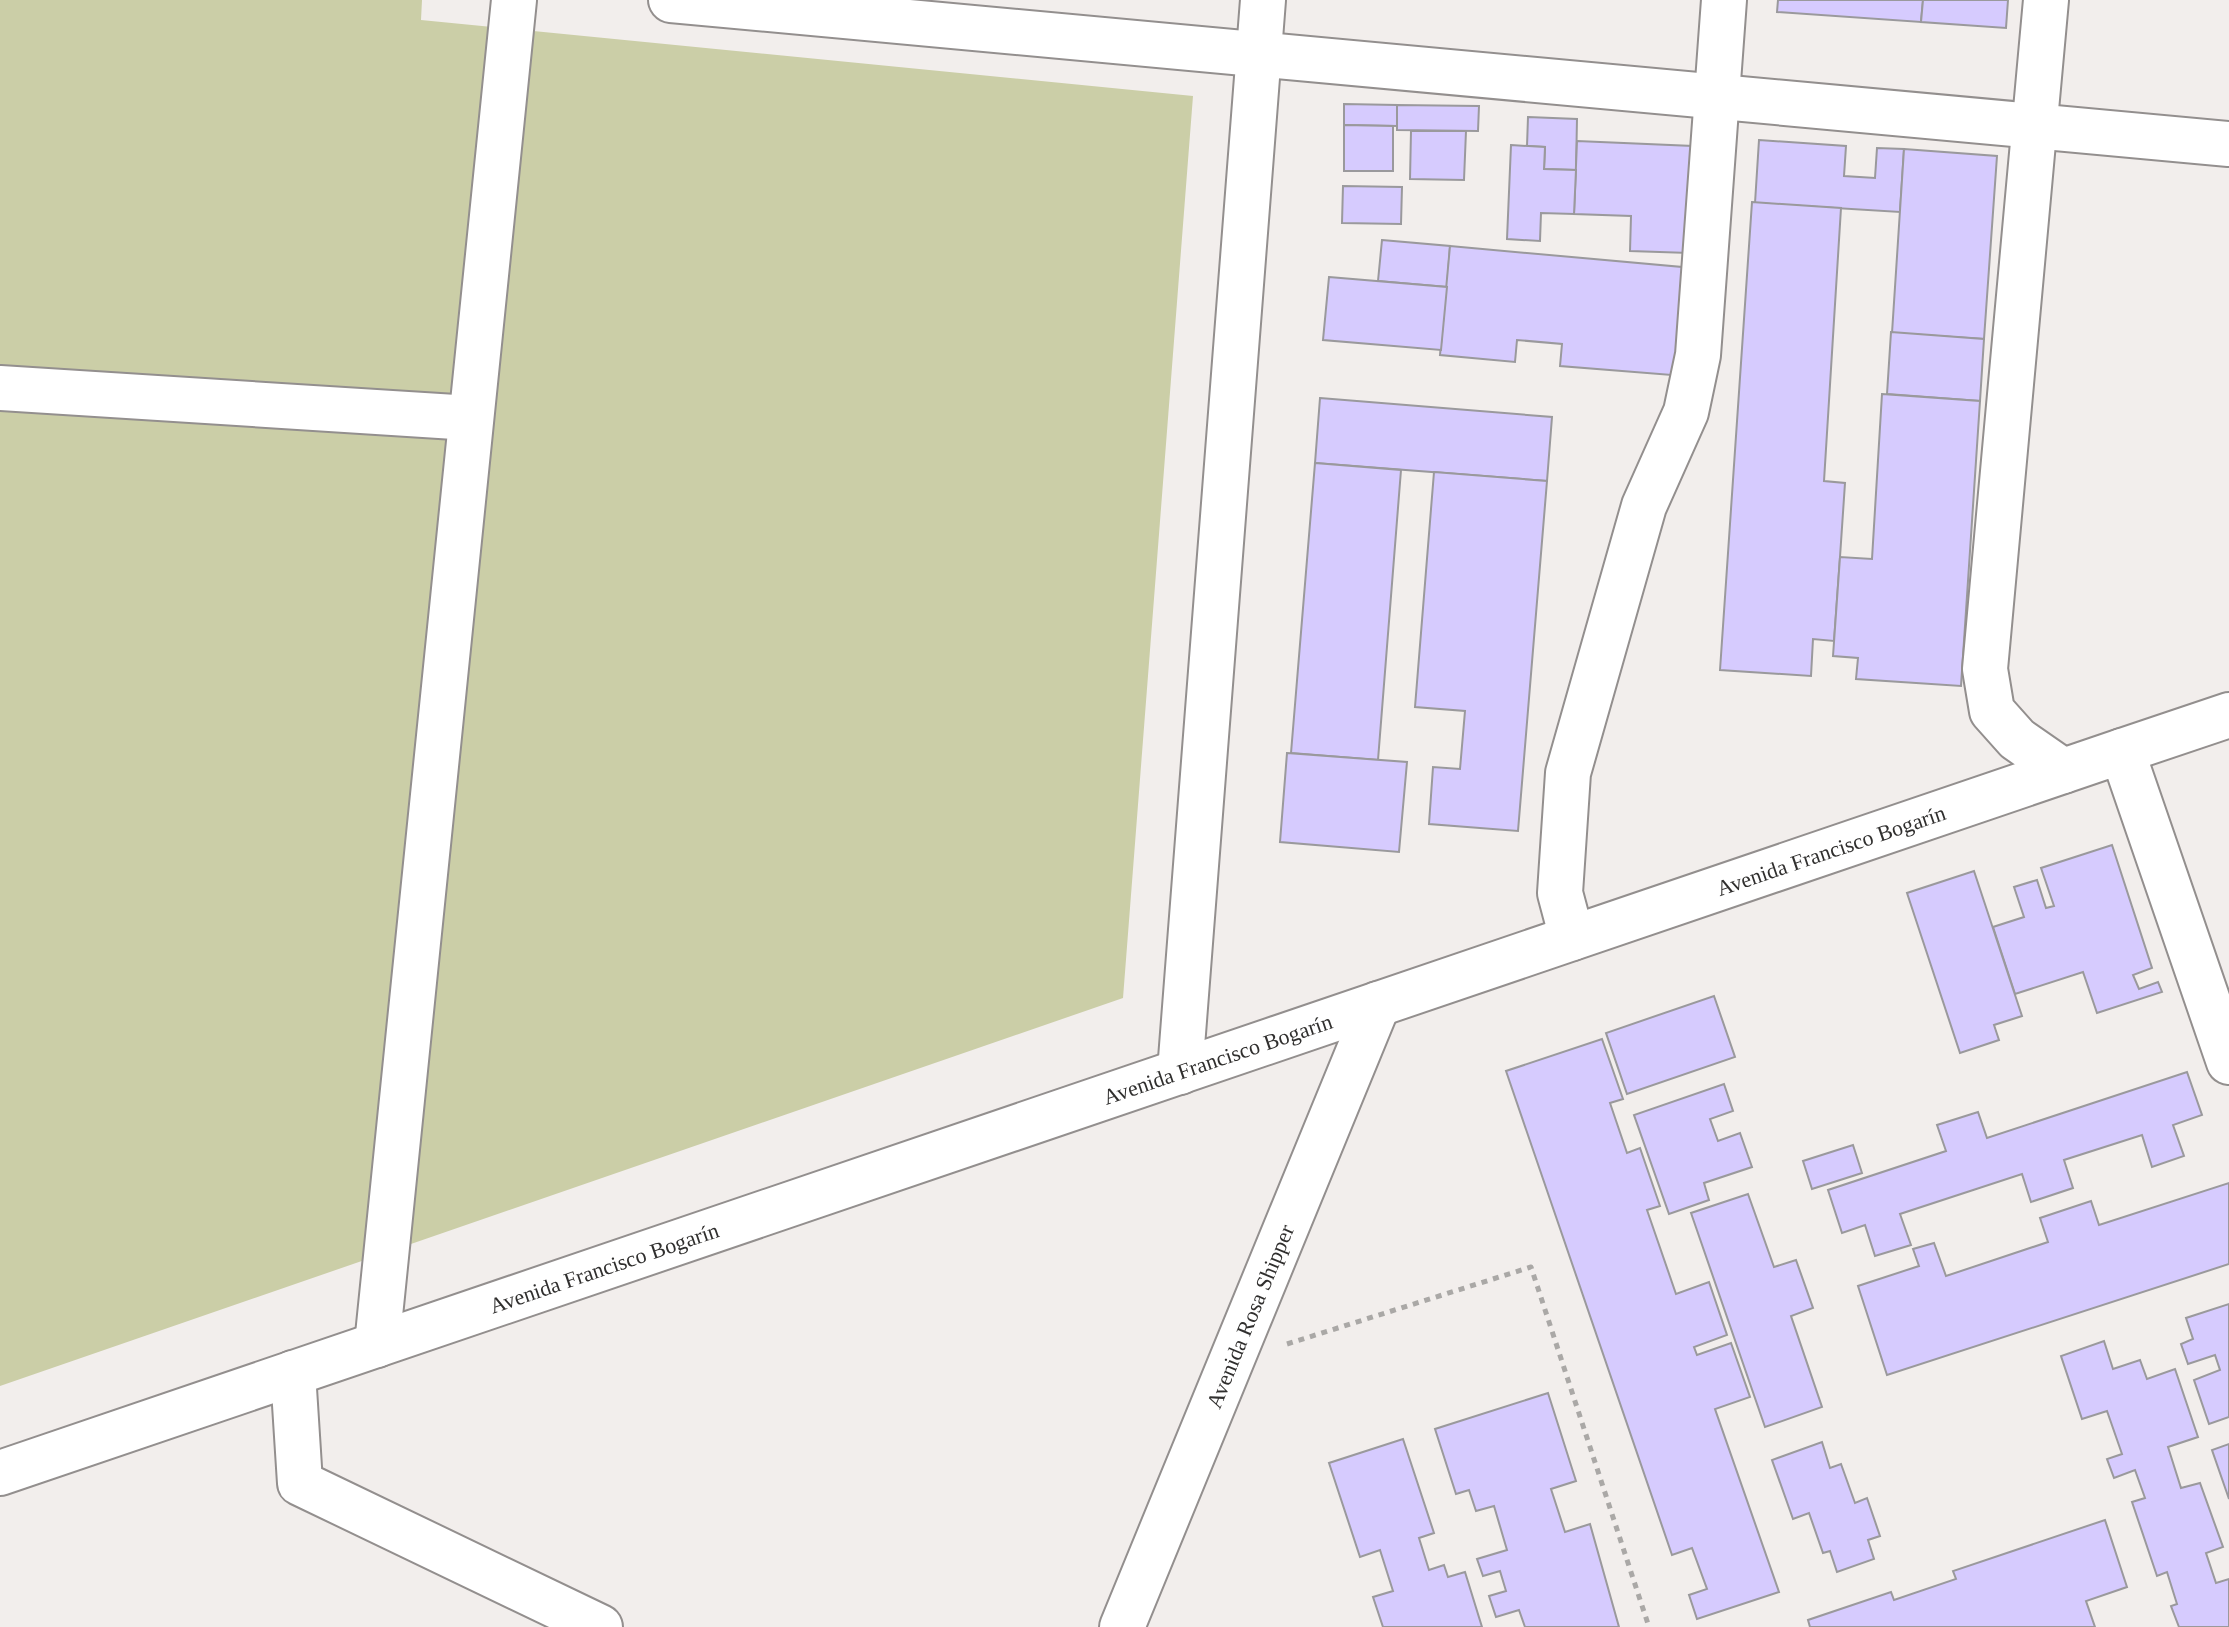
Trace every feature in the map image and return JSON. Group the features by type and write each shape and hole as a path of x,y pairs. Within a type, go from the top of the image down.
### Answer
{"street":[{"path":"377,1345 514,0"},
{"path":"671,0 891,10 1259,54 2229,144"},
{"path":"1180,1072 1263,0"},
{"path":"1572,938 1560,893 1568,773 1644,506 1686,412 1698,355 1724,0"},
{"path":"2046,0 1985,669 1992,711 2017,739 2063,771"},
{"path":"0,388 471,418"},
{"name":"Avenida Francisco Bogarín","path":"0,1473 2229,715"},
{"path":"2122,751 2229,1062"},
{"name":"Avenida Rosa Shipper","path":"1122,1627 1234,1362 1378,1004"},
{"path":"293,1373 300,1483 600,1627"}],"path":[{"path":"1234,1362 1531,1267 1649,1627"}],"green space":[{"path":"0,0 422,0 421,20 1193,96 1123,998 0,1386"}],"building":[{"path":"1778,0 1923,0 1921,22 1777,12"},
{"path":"1923,0 2008,0 2006,28 1921,22"},
{"path":"1344,104 1397,105 1397,126 1344,125"},
{"path":"1397,105 1479,106 1478,131 1397,130"},
{"path":"1528,117 1577,119 1576,170 1544,169 1545,147 1527,146"},
{"path":"1344,125 1393,126 1393,171 1344,171"},
{"path":"1411,131 1466,131 1464,180 1410,179"},
{"path":"1759,140 1846,146 1844,176 1875,178 1877,148 1904,149 1900,212 1755,203"},
{"path":"1577,141 1693,146 1689,253 1630,251 1631,216 1574,214"},
{"path":"1511,145 1545,147 1544,169 1576,170 1574,214 1541,213 1540,241 1507,239"},
{"path":"1904,149 1997,156 1984,339 1892,333"},
{"path":"1343,186 1402,187 1401,224 1342,223"},
{"path":"1752,202 1841,208 1824,481 1845,483 1834,641 1813,639 1811,676 1720,670"},
{"path":"1382,240 1450,246 1447,287 1378,281"},
{"path":"1450,246 1693,268 1684,376 1560,366 1562,344 1517,340 1515,362 1440,355"},
{"path":"1329,277 1447,287 1441,350 1323,340"},
{"path":"1891,332 1984,339 1980,401 1887,394"},
{"path":"1882,394 1980,401 1961,686 1856,679 1858,658 1833,656 1840,557 1872,559"},
{"path":"1320,398 1552,417 1547,481 1315,463"},
{"path":"1315,463 1401,470 1378,760 1291,753"},
{"path":"1434,472 1547,481 1518,831 1429,824 1433,767 1460,769 1465,711 1415,707"},
{"path":"1287,753 1407,762 1399,852 1280,842"},
{"path":"2112,845 2152,968 2133,975 2139,989 2158,982 2162,992 2097,1013 2083,972 2015,994 1993,927 2024,917 2014,887 2037,880 2046,908 2054,906 2041,868"},
{"path":"1974,871 2022,1016 1994,1025 1999,1040 1960,1053 1907,893"},
{"path":"1714,996 1735,1057 1627,1094 1606,1033"},
{"path":"1602,1039 1623,1099 1610,1103 1627,1153 1640,1148 1660,1206 1647,1210 1676,1294 1709,1282 1727,1335 1694,1347 1697,1355 1731,1343 1750,1397 1715,1409 1779,1592 1697,1619 1689,1595 1707,1589 1692,1548 1672,1555 1506,1071"},
{"path":"2187,1072 2202,1115 2173,1125 2184,1156 2152,1167 2142,1135 2064,1160 2073,1188 2031,1202 2022,1174 1900,1214 1911,1245 1875,1256 1865,1225 1842,1233 1828,1190 1946,1151 1937,1125 1978,1112 1987,1138"},
{"path":"1724,1084 1733,1111 1710,1119 1718,1141 1740,1133 1752,1167 1704,1183 1709,1200 1669,1214 1634,1115"},
{"path":"1853,1145 1862,1173 1812,1189 1803,1161"},
{"path":"2229,1183 2229,1264 1887,1375 1858,1286 1919,1266 1913,1249 1934,1243 1946,1276 2048,1242 2040,1218 2091,1201 2099,1225"},
{"path":"1748,1194 1774,1267 1796,1260 1813,1308 1791,1316 1822,1407 1765,1427 1691,1213"},
{"path":"2229,1304 2229,1417 2209,1424 2194,1380 2220,1370 2215,1355 2188,1364 2181,1344 2193,1339 2186,1318"},
{"path":"2104,1341 2113,1369 2140,1360 2147,1379 2175,1369 2198,1437 2168,1447 2181,1488 2200,1483 2223,1547 2206,1553 2216,1583 2229,1579 2229,1627 2179,1627 2171,1606 2177,1604 2167,1572 2157,1576 2132,1502 2145,1498 2135,1470 2114,1478 2107,1459 2122,1454 2107,1411 2082,1419 2061,1356"},
{"path":"1548,1393 1576,1481 1551,1489 1565,1532 1590,1524 1619,1627 1525,1627 1519,1610 1496,1617 1489,1596 1506,1591 1500,1571 1483,1576 1477,1559 1507,1550 1494,1506 1476,1511 1469,1490 1456,1494 1435,1429"},
{"path":"1403,1439 1434,1533 1419,1538 1429,1570 1444,1565 1448,1577 1465,1572 1482,1627 1383,1627 1373,1597 1393,1591 1380,1550 1360,1557 1329,1463"},
{"path":"1822,1442 1830,1468 1841,1464 1855,1503 1867,1498 1880,1536 1868,1540 1874,1559 1837,1572 1830,1551 1823,1553 1809,1513 1793,1519 1772,1460"},
{"path":"2229,1444 2229,1499 2212,1450"},
{"path":"2105,1520 2127,1587 2086,1601 2095,1627 1810,1627 1808,1620 1891,1592 1894,1600 1956,1579 1953,1571"}]}
